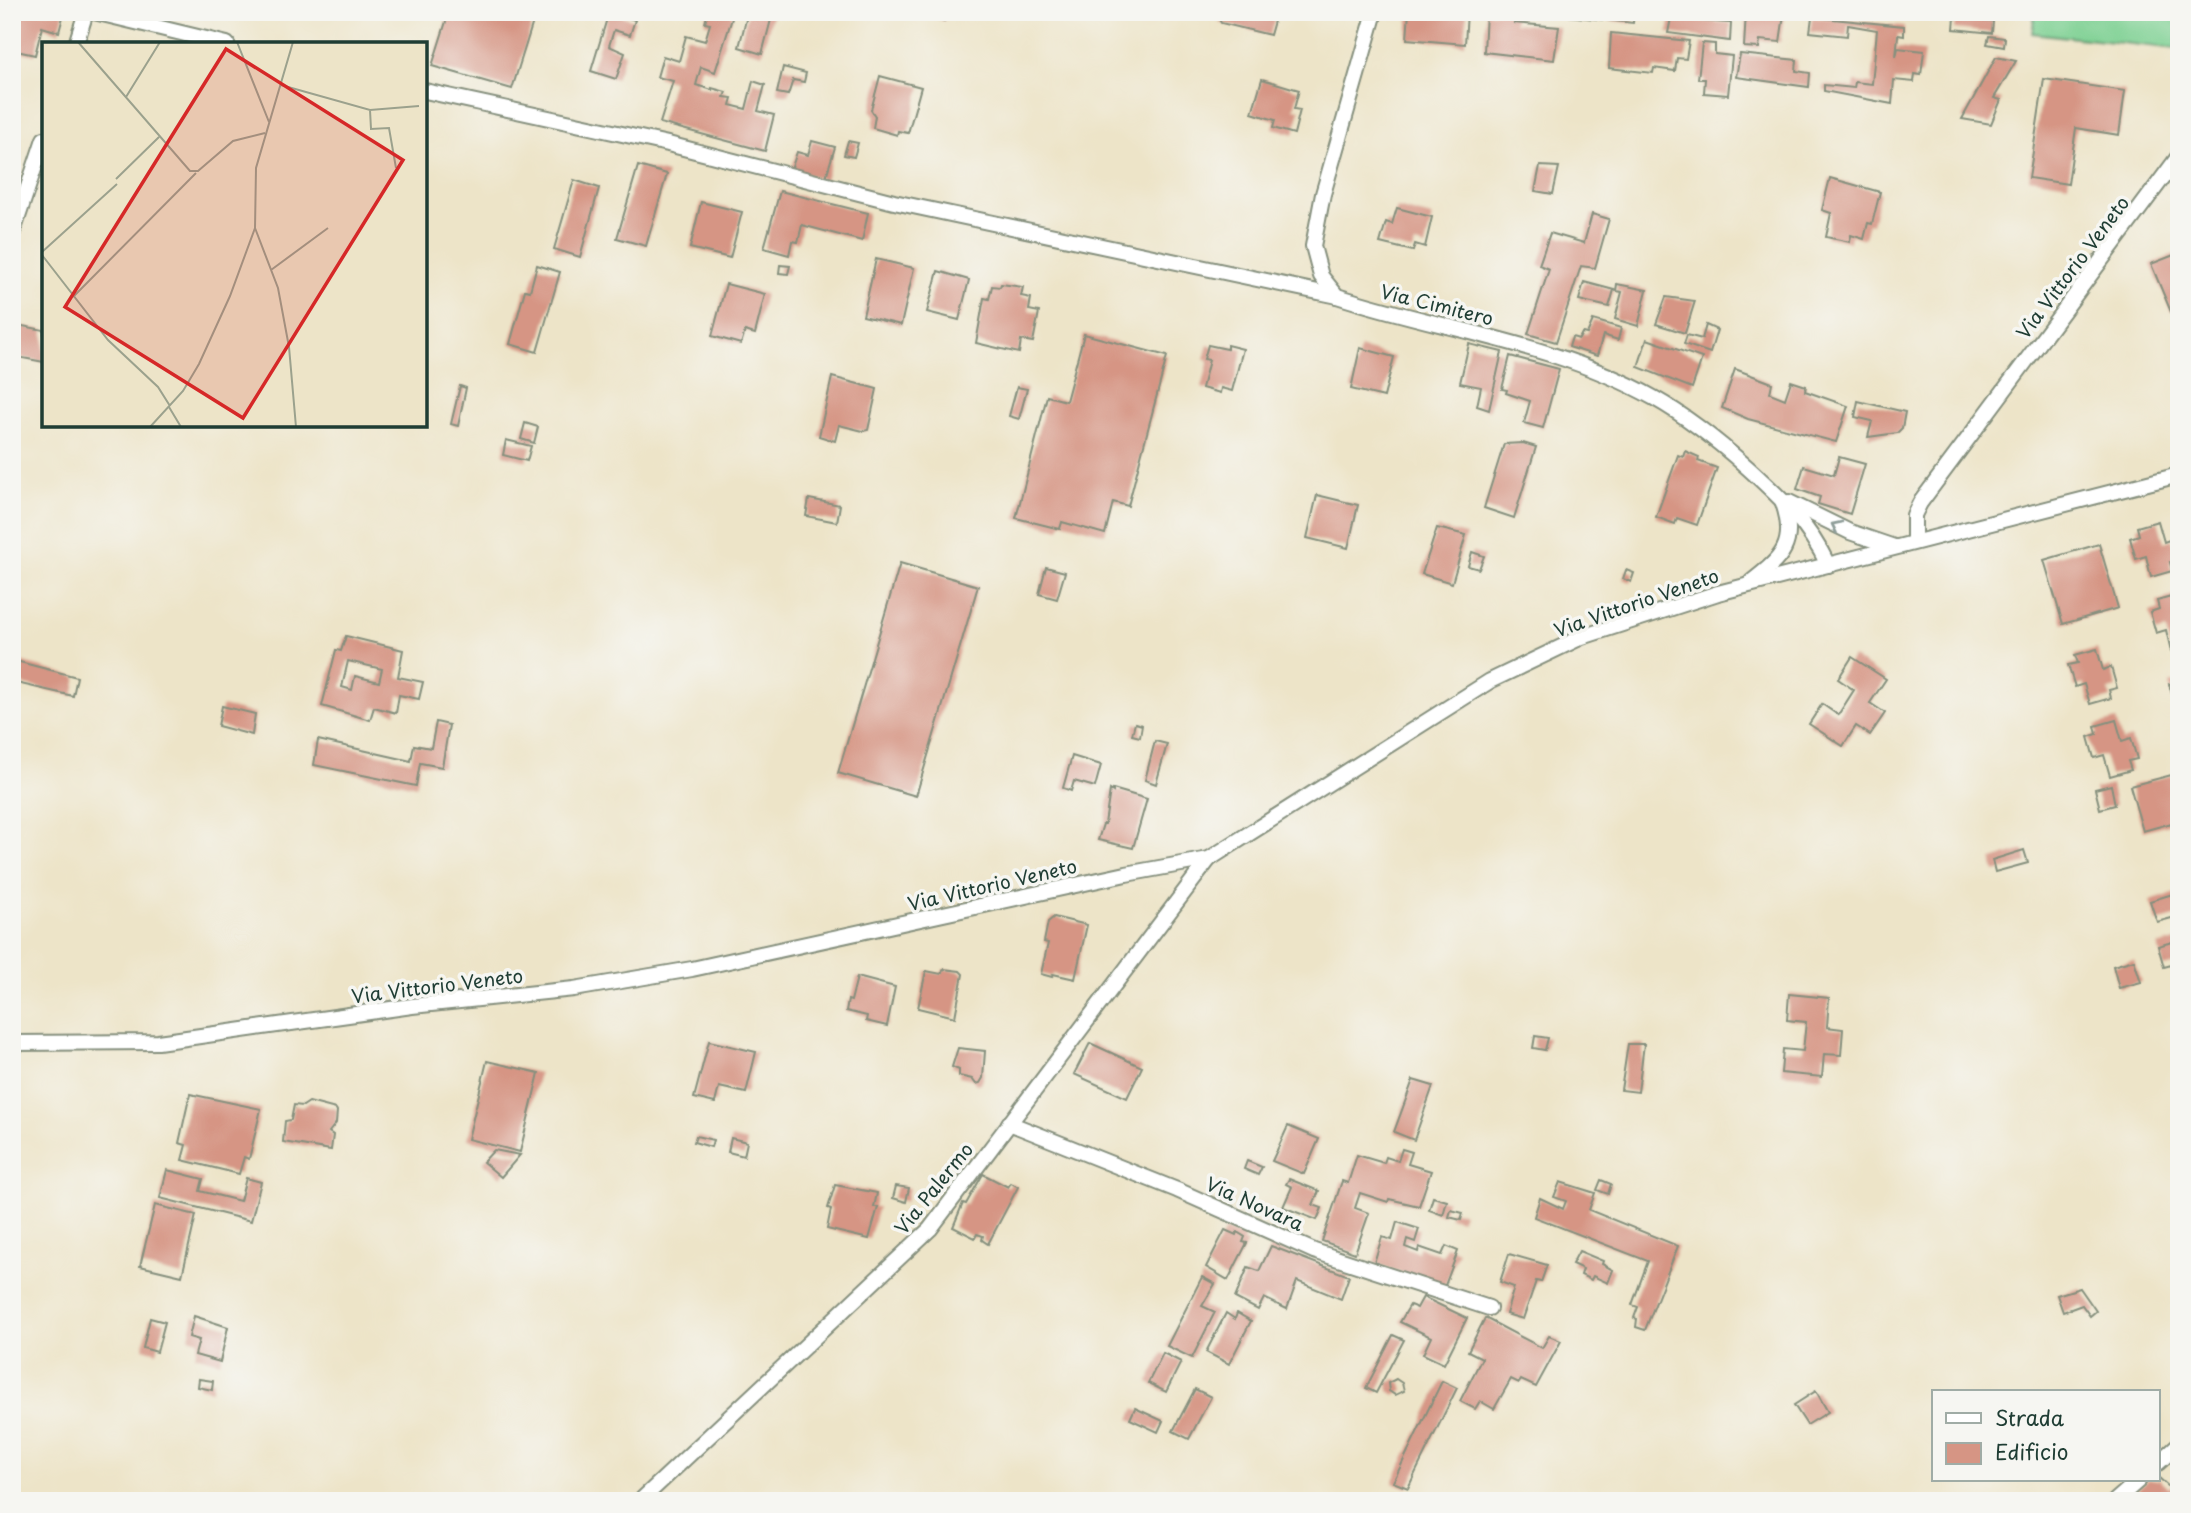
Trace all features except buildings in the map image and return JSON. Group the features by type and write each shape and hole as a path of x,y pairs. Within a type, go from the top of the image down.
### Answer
{"street":[{"path":"77,42 86,12"},
{"path":"94,12 219,42"},
{"path":"1337,296 1321,276 1313,246 1323,194 1375,12"},
{"name":"Via Cimitero","path":"427,90 668,144 894,202 1337,296 1574,362 1655,398 1716,439 1782,498 1805,524 1828,565"},
{"path":"12,235 42,145"},
{"name":"Via Vittorio Veneto","path":"1914,542 1914,515 1920,503 2179,156"},
{"name":"Via Vittorio Veneto","path":"12,1044 158,1042 412,1006 574,989 692,970 1126,874 1209,859 1490,681 1582,637 1746,586 2179,475"},
{"path":"1746,586 1777,561 1783,552 1789,520 1782,498"},
{"name":"Via Cimitero","path":"1782,498 1850,533 1894,547"},
{"name":"Via Palermo","path":"640,1501 929,1228 1209,859"},
{"name":"Via Novara","path":"1009,1123 1178,1190 1314,1251 1489,1308"},
{"path":"2160,1461 2179,1444"},
{"path":"2115,1501 2137,1482"}],"green space":[{"path":"2035,12 2179,12 2176,49 2032,33"}]}
